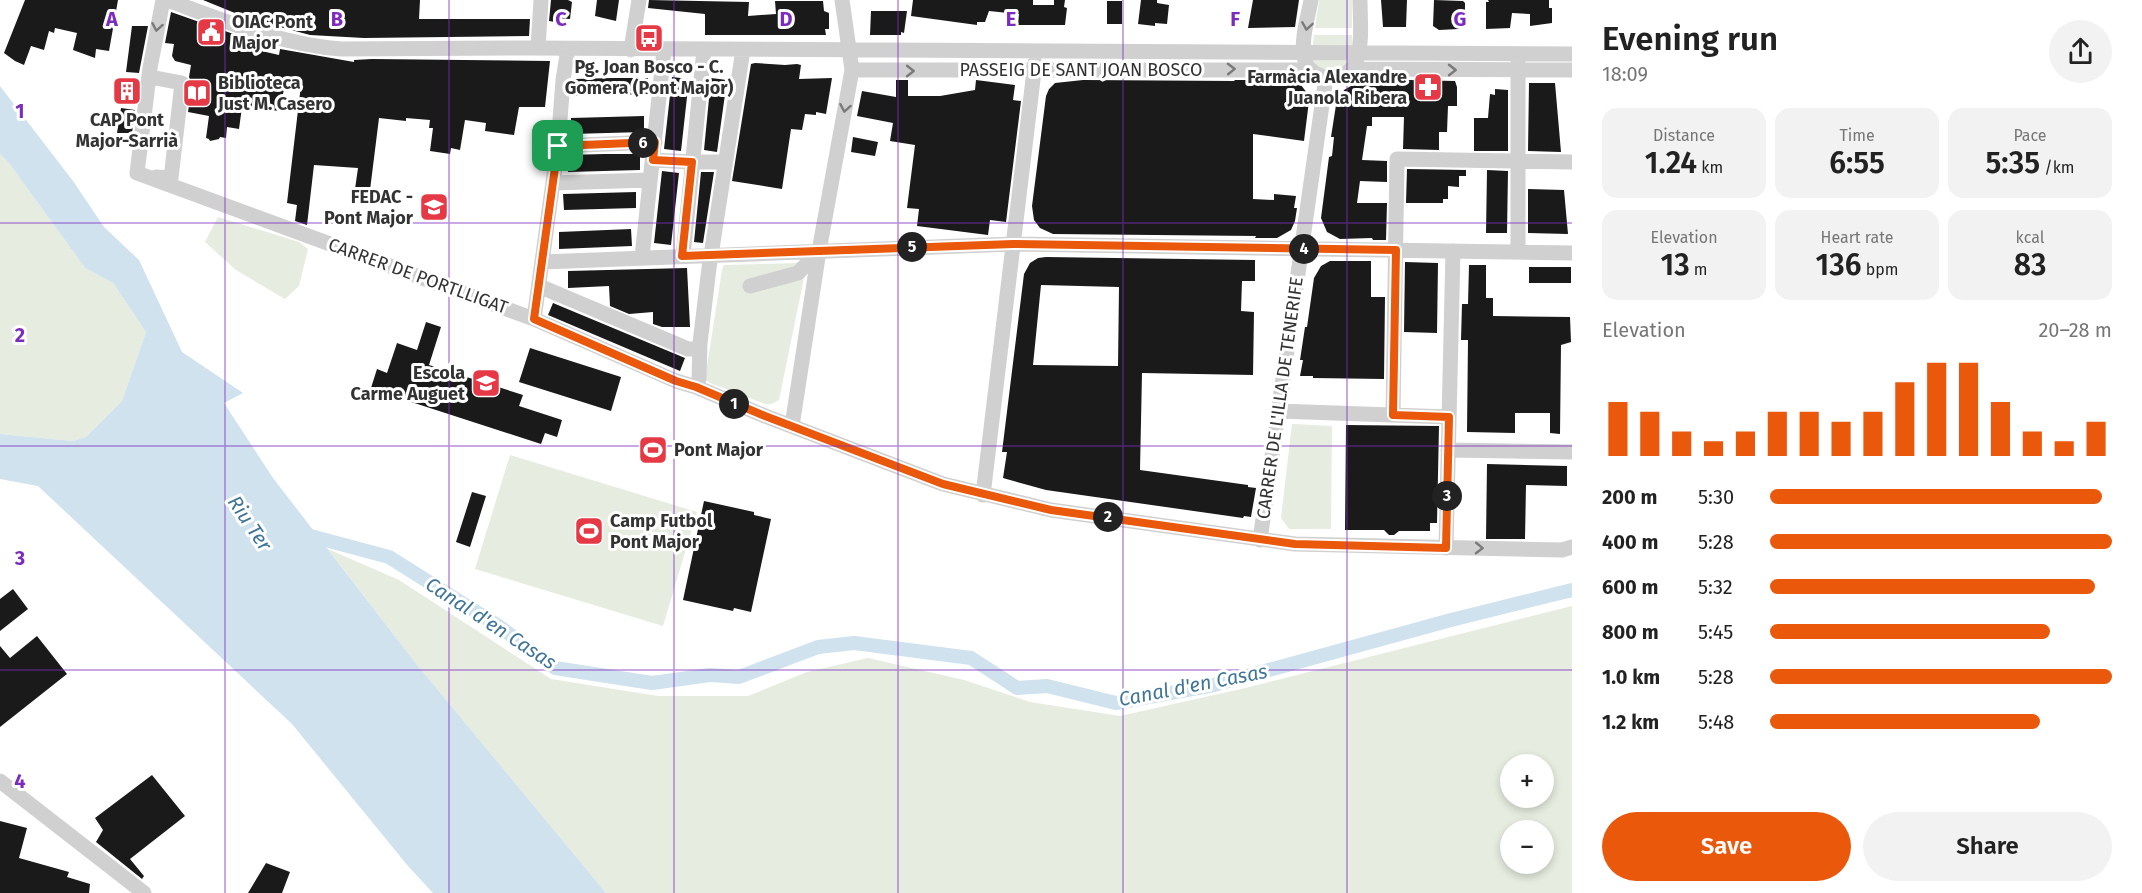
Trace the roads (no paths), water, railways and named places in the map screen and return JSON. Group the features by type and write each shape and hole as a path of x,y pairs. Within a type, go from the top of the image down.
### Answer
{"street":[{"path":"150,77 182,83 171,178 144,175 150,77 165,0 287,40 323,48 1572,54"},
{"path":"538,48 541,0"},
{"path":"631,50 639,0"},
{"path":"792,426 819,250 852,70 842,0"},
{"path":"1311,0 1304,57 1310,70 1326,77 1340,76 1351,69 1359,53 1360,0"},
{"path":"534,319 558,146 568,49"},
{"path":"642,256 664,50"},
{"path":"696,387 699,379 699,349 725,162 743,50"},
{"path":"682,256 704,51"},
{"path":"983,495 1036,51"},
{"path":"1518,54 1518,252"},
{"path":"1351,69 1572,70"},
{"name":"PASSEIG DE SANT JOAN BOSCO","path":"852,70 1310,70"},
{"name":"CARRER DE L'ILLA DE TENERIFE","path":"1260,540 1326,77"},
{"path":"558,146 655,142"},
{"path":"1393,415 1397,159 1572,162"},
{"path":"653,160 725,162"},
{"name":"CARRER DE PORTLLIGAT","path":"144,175 534,319 676,381 943,484 983,495 1051,510 1295,544 1562,550 1572,547"},
{"path":"553,183 650,180"},
{"path":"542,262 642,256 712,256 1013,244 1572,253"},
{"path":"750,286 798,273 819,250"},
{"path":"1446,548 1454,251"},
{"path":"539,286 688,349 699,349"},
{"path":"1278,411 1449,417"},
{"path":"1448,450 1572,452"},
{"path":"0,780 144,893"}],"water":[{"name":"Riu Ter","path":"0,86 73,181 104,227 139,260 182,352 243,393 224,403 273,478 414,661 606,893 433,893 408,866 292,724 38,486 0,479 0,434 73,441 86,437 122,401 146,332 113,283 85,268 9,163 0,154"}],"waterway":[{"name":"Canal d'en Casas","path":"303,534 389,557 500,627 555,668 652,683 710,675 739,677 818,647 854,643 971,658 1017,688 1047,686 1116,703 1214,685 1451,620 1572,590"}],"place":[{"name":"OIAC Pont Major","path":"211,32"},
{"name":"Pg. Joan Bosco - C. Gomera (Pont Major)","path":"649,38"},
{"name":"Farmàcia Alexandre Juanola Ribera","path":"1428,87"},
{"name":"CAP Pont Major-Sarrià","path":"127,91"},
{"name":"Biblioteca Just M. Casero","path":"197,93"},
{"name":"FEDAC - Pont Major","path":"434,207"},
{"name":"Escola Carme Auguet","path":"486,383"},
{"name":"Pont Major","path":"653,450"},
{"name":"Camp Futbol Pont Major","path":"589,531"}]}
